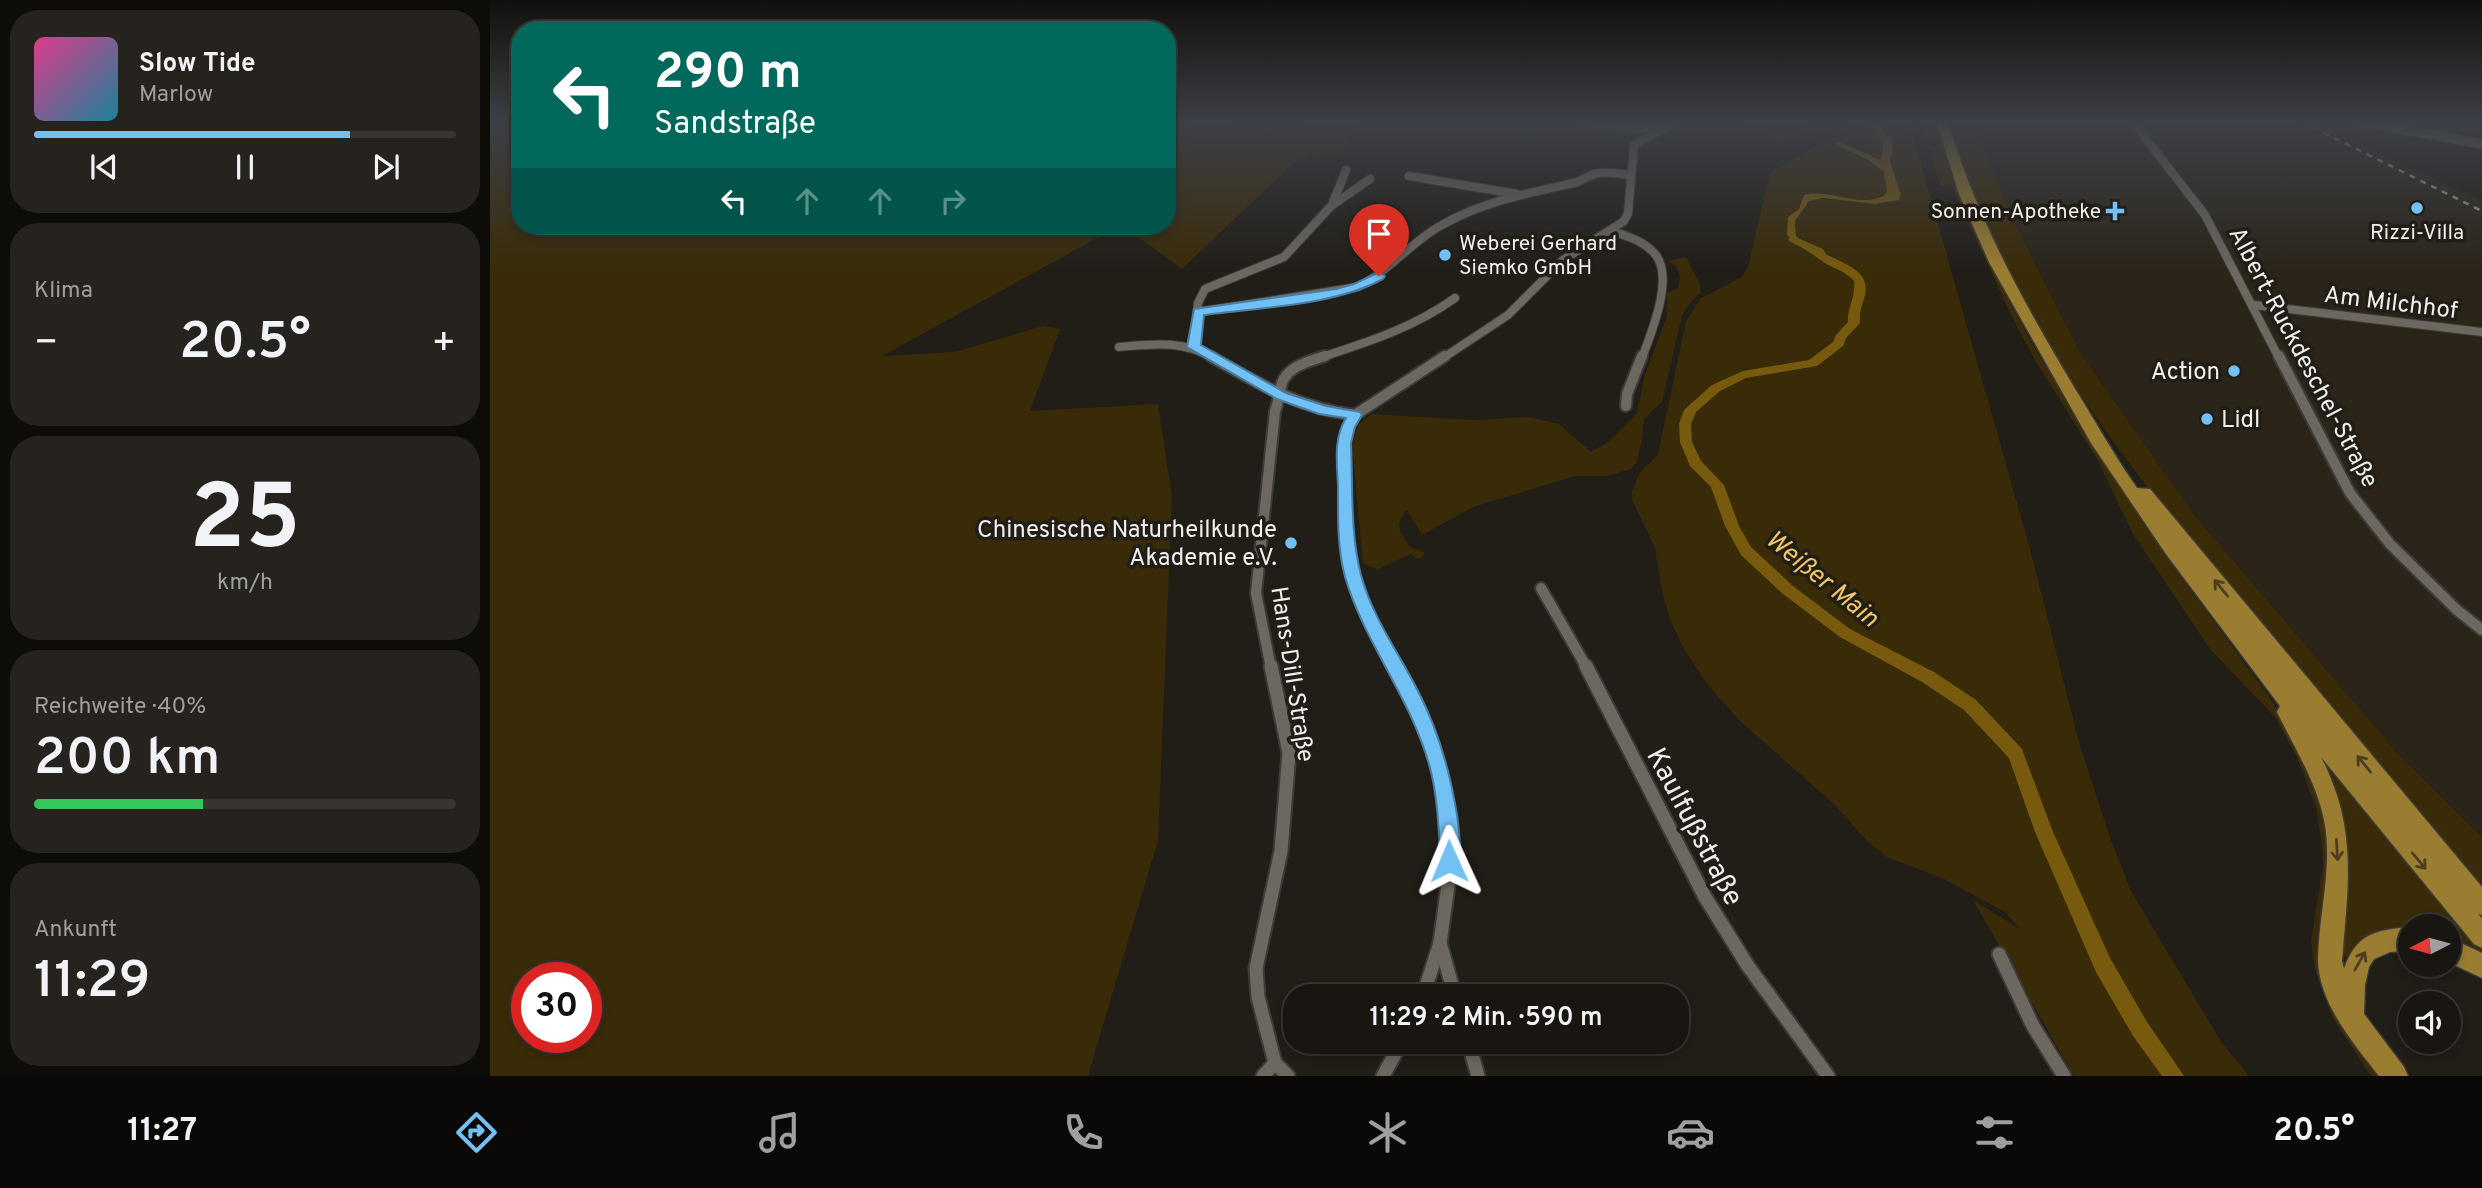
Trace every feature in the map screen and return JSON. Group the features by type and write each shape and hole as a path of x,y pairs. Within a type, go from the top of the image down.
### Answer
{"highway":[{"path":"1956,172 1988,249 2037,342 2130,492 2267,675 2482,936"},
{"path":"2071,395 2189,549 2407,817 2482,904"},
{"path":"2267,675 2325,786 2336,826 2338,872 2330,961 2336,990 2395,1076"},
{"path":"2352,1017 2352,977 2360,957 2371,946 2398,939"},
{"path":"2461,955 2482,965"}],"street":[{"path":"1332,205 1345,172"},
{"name":"Albert-Ruckdeschel-Straße","path":"2172,172 2206,215 2350,493 2390,544 2457,610 2482,630"},
{"path":"1198,312 1358,287 1379,276 1419,240 1441,225 1519,194 1578,182 1596,173 1631,175 1628,213 1624,221 1563,260 1508,315 1355,415 1348,427 1344,443 1347,544 1353,577 1368,615 1412,696 1441,773 1450,836 1448,886 1440,943 1427,984"},
{"path":"1409,176 1519,194"},
{"path":"1194,347 1198,303 1205,289 1284,257 1332,205 1370,178"},
{"path":"1612,231 1651,250 1662,268 1658,310 1627,394 1626,406"},
{"name":"Hans-Dill-Straße","path":"1275,1063 1258,998 1256,968 1281,851 1289,752 1256,593 1269,487 1270,435 1282,396 1285,375 1298,366 1388,337 1431,315 1455,298"},
{"name":"Am Milchhof","path":"2254,305 2482,332"},
{"path":"1119,347 1179,344 1194,347 1282,396 1324,411 1355,415"},
{"name":"Kaulfußstraße","path":"1541,588 1574,640 1641,778 1711,907 1742,958 1828,1076"},
{"path":"1440,943 1452,984"},
{"path":"1999,954 2033,1026 2064,1076"},
{"path":"1383,1076 1395,1054"},
{"path":"1472,1054 1478,1076"},
{"path":"1263,1076 1275,1063 1288,1076"}],"shaded area":[{"path":"490,172 511,172 511,235 1103,235 882,356 955,352 1043,326 1060,329 1030,411 1158,404 1172,497 1158,840 1088,1076 490,1076"},
{"path":"1176,172 1283,172 1182,269 1135,235 1176,235"},
{"path":"1884,172 1894,172 1901,195 1899,200 1875,204 1823,198 1809,201 1795,221 1796,236 1809,248 1797,244 1787,235 1788,217 1799,209 1804,195 1824,194 1864,200 1884,196 1887,191"},
{"path":"1894,172 1923,172 2030,549 2080,746 2111,840 2131,891 2221,1042 2249,1076 2074,1076 1973,900 2020,929 2005,912 1944,879 1887,857 1866,840 1835,805 1739,720 1707,684 1683,647 1663,596 1655,548 1632,500 1632,491 1640,472 1658,455 1686,321 1701,298 1742,277 1748,267 1770,173 1884,173 1887,189 1884,196 1874,199 1814,193 1804,195 1799,209 1788,217 1787,235 1808,246 1796,236 1795,221 1809,201 1828,199 1885,203 1895,177"},
{"path":"1936,172 1953,172 1964,206 2035,349 2165,555 2273,702 2310,768 2330,837 2323,940 2380,1076 2371,1076 2332,1017 2315,969 2311,941 2323,866 2321,837 2316,808 2297,757 2275,717 2210,649 2133,534 2098,461 2035,360 2010,313 1952,186 1940,185"},
{"path":"1965,172 1994,172 2012,217 2081,354 2195,516 2401,757 2482,837 2482,893 2211,567 2119,450 2076,389 2037,326 2002,261"},
{"path":"1994,172 2420,172 2482,201 2482,837 2401,757 2195,516 2081,354 2012,217"},
{"path":"1686,257 1700,285 1700,293 1682,316 1662,402 1644,419 1642,440 1636,463 1631,469 1606,476 1575,476 1473,507 1422,535 1407,510 1400,521 1399,529 1410,547 1424,552 1423,557 1417,559 1411,554 1378,569 1363,564 1352,444 1358,425 1372,414 1472,420 1528,417 1559,424 1591,452 1608,442 1637,413 1645,375 1667,316 1667,293 1678,288 1680,277 1676,266 1667,261"},
{"path":"2316,744 2459,914 2398,914 2398,933 2366,939 2353,949 2347,958 2339,953 2343,901"},
{"path":"2461,917 2482,942 2482,959 2461,948"}],"waterway":[{"name":"Weißer Main","path":"1793,239 1819,251 1821,256 1856,275 1861,288 1853,313 1854,323 1840,337 1839,343 1813,363 1743,375 1716,388 1690,410 1685,424 1686,442 1695,463 1717,485 1732,526 1746,551 1788,590 1845,633 1928,677 1970,705 2016,754 2044,832 2103,965 2140,1029 2174,1076"}],"railway":[{"path":"2404,172 2482,211"}],"place":[{"name":"Rizzi-Villa","path":"2417,208"},
{"name":"Sonnen-Apotheke","path":"2115,211"},
{"name":"Weberei Gerhard Siemko GmbH","path":"1445,255"},
{"name":"Action","path":"2234,371"},
{"name":"Lidl","path":"2207,419"},
{"name":"Chinesische Naturheilkunde Akademie e.V.","path":"1291,543"}],"route":[{"path":"1379,276 1358,287 1336,292 1198,312 1194,347 1282,396 1324,411 1355,415 1348,427 1344,443 1347,544 1353,577 1368,615 1412,696 1433,749 1441,773 1450,836 1449,861"}]}
